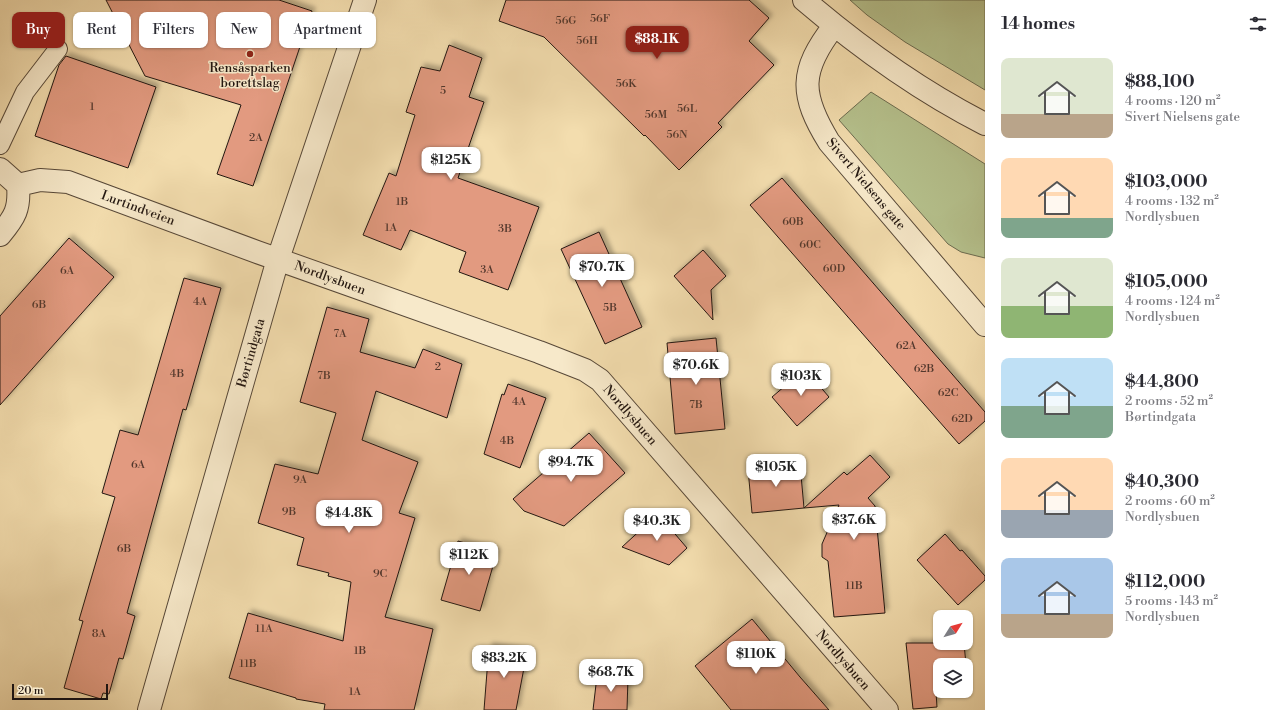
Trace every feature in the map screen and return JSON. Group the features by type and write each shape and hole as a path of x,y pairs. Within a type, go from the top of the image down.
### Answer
{"street":[{"name":"Børtindgata","path":"149,710 278,259 365,0"},
{"path":"804,0 834,26 911,80 965,114 985,124"},
{"name":"Sivert Nielsens gate","path":"834,26 816,50 807,86 809,104 817,123 829,142 985,325"},
{"path":"0,169 18,185 20,202 12,221 0,235"},
{"name":"Lurtindveien","path":"18,185 40,180 68,182 278,259"},
{"name":"Nordlysbuen","path":"278,259 538,352 585,370 600,380 887,710"}],"lane":[{"path":"0,145 26,92 58,49"}],"green space":[{"path":"850,0 985,0 985,90 905,42 867,15"},
{"path":"871,92 985,164 985,258 961,252 948,244 839,120"}],"building":[{"path":"106,0 279,0 312,11 279,12 279,48 300,48 253,186 217,174 241,105 145,76 131,48 131,12 112,12"},
{"path":"506,0 749,0 769,18 749,41 774,65 718,123 722,127 679,170 544,37 499,21"},
{"path":"449,45 482,58 469,97 484,102 458,178 539,207 508,290 459,272 466,252 410,230 401,250 363,235 389,173 396,176 415,115 406,112 421,67 440,71"},
{"path":"66,56 156,87 128,168 35,136 59,65"},
{"path":"782,178 985,412 985,421 959,444 750,205"},
{"path":"599,232 642,327 605,344 561,249"},
{"path":"69,238 114,277 0,405 0,316"},
{"path":"703,250 726,276 711,290 713,320 674,276"},
{"path":"184,278 221,288 186,410 183,409 127,613 135,616 123,659 119,658 109,694 103,693 101,699 64,688 83,621 79,620 115,497 102,493 120,430 138,435"},
{"path":"327,307 369,319 360,352 415,368 423,349 462,364 447,418 376,391 362,440 418,462 399,513 415,518 385,617 433,629 414,710 324,710 325,704 296,699 229,678 248,613 343,641 351,582 328,576 329,573 297,565 304,538 258,523 275,464 318,474 336,413 300,402"},
{"path":"716,338 725,429 675,434 667,343"},
{"path":"805,369 829,397 797,426 772,397"},
{"path":"508,384 546,398 520,468 484,454 502,394 504,395"},
{"path":"589,433 625,473 564,526 524,511 513,499"},
{"path":"870,455 890,477 868,498 875,506 885,613 834,617 828,561 822,557 822,544 839,505 804,508 844,472 847,475"},
{"path":"800,464 804,508 752,513 748,469"},
{"path":"658,514 687,548 669,565 622,547"},
{"path":"945,534 960,551 962,550 985,576 985,580 958,605 917,560"},
{"path":"458,541 497,552 480,611 441,600"},
{"path":"752,619 829,710 731,710 695,666"},
{"path":"906,643 933,643 933,650 965,650 965,658 933,658 933,698 936,698 937,707 913,709"},
{"path":"489,646 527,652 516,710 484,710"},
{"path":"597,676 628,677 627,710 593,710"}],"place":[{"name":"Rensåsparken borettslag","path":"250,54"}]}
